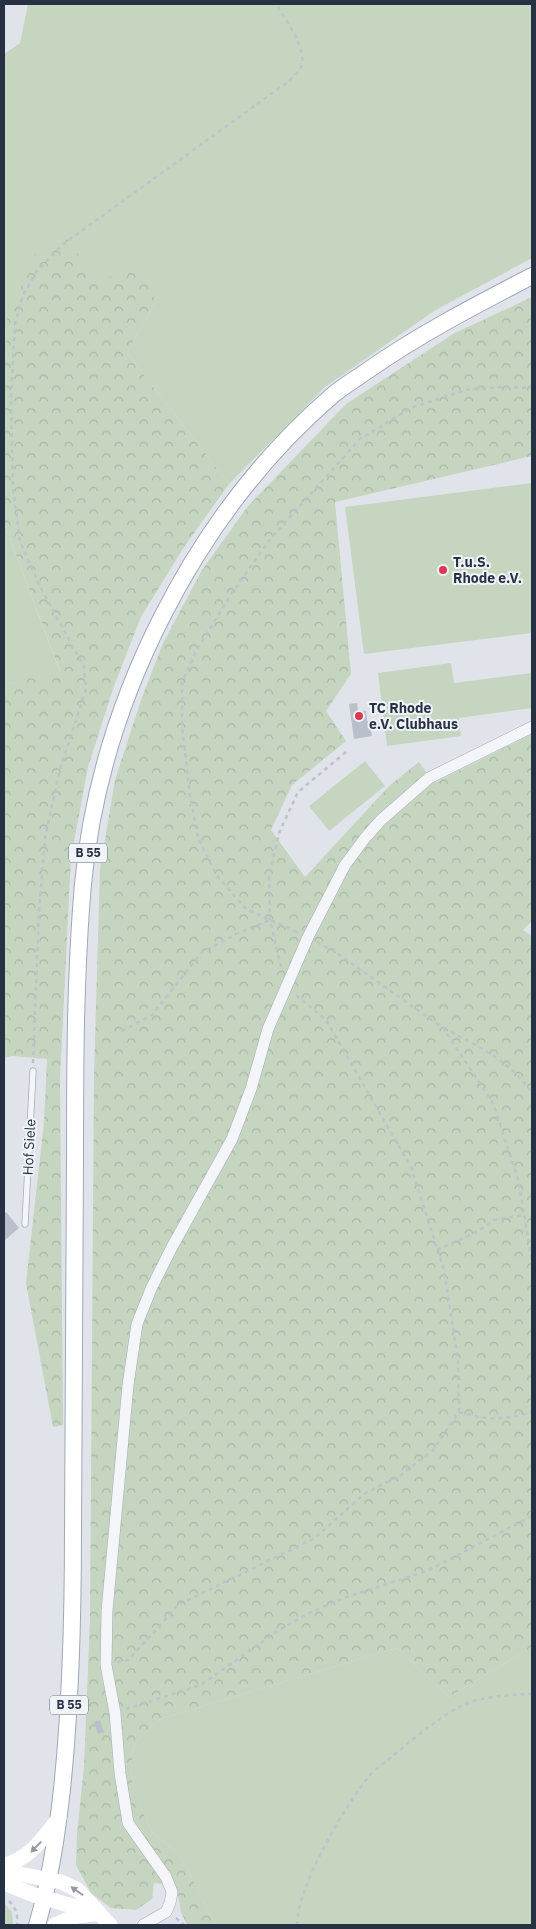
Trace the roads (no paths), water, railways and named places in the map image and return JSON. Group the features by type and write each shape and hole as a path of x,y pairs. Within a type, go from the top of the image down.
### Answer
{"main road":[{"name":"B 55","path":"37,1925 49,1879 59,1818 67,1748 73,1615 75,1098 78,988 84,882 103,772 129,691 158,624 195,557 235,498 283,443 336,393 391,354 447,320 532,276"}],"street":[{"path":"143,1925 166,1912 172,1892 166,1877 128,1823 120,1773 115,1712 106,1665 107,1611 128,1385 137,1324 151,1289 172,1247 232,1139 251,1089 268,1029 308,937 345,865 365,838 388,814 430,778 532,727"},
{"path":"4,1865 26,1856 38,1846 59,1818"},
{"path":"4,1871 61,1882 78,1890 110,1925"},
{"path":"4,1883 22,1892 98,1914"},
{"path":"55,1925 76,1916 98,1914"}],"lane":[{"name":"Hof Siele","path":"25,1224 33,1071"}],"place":[{"name":"T.u.S. Rhode e.V.","path":"443,570"},
{"name":"TC Rhode e.V. Clubhaus","path":"359,716"}]}
